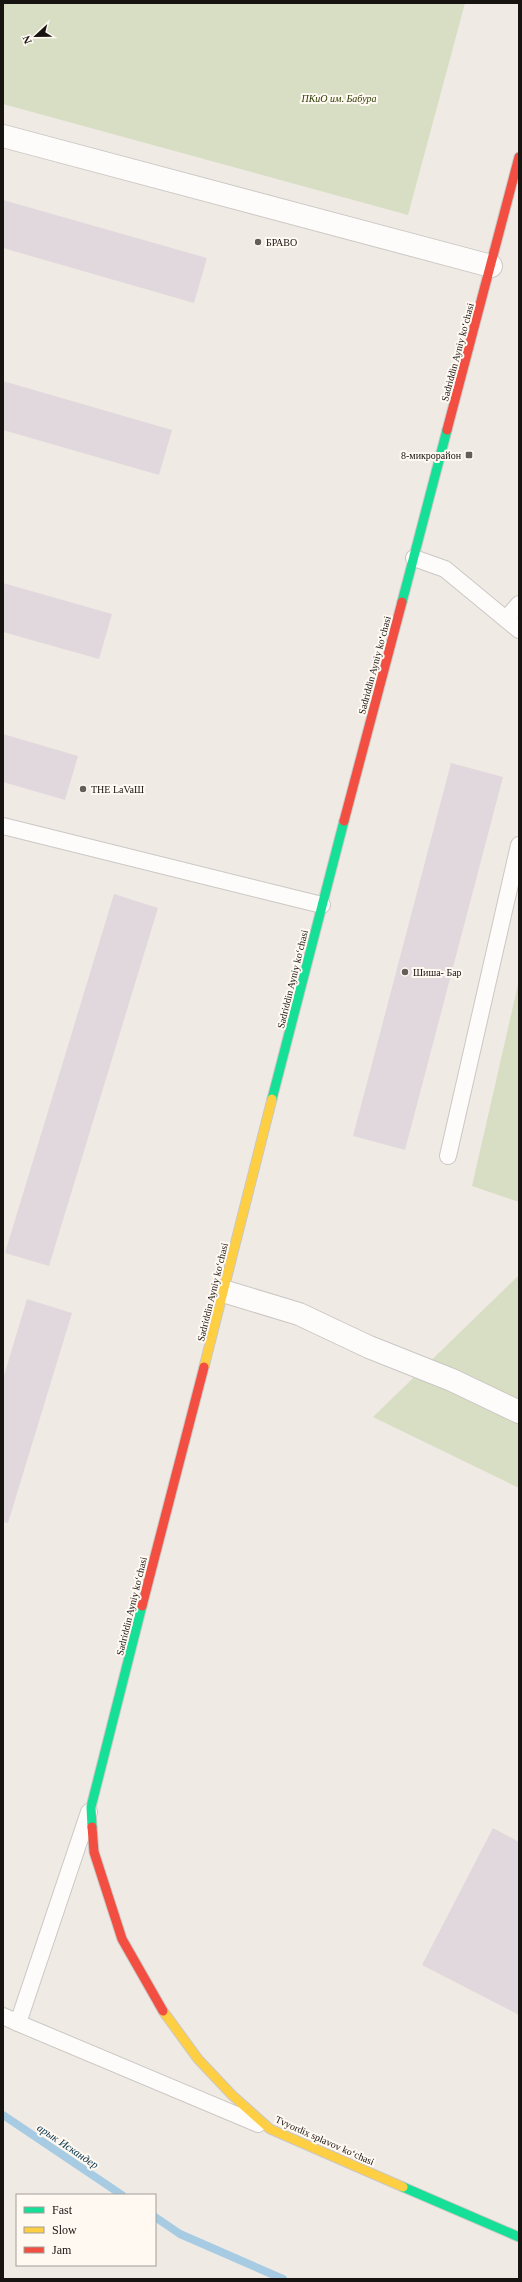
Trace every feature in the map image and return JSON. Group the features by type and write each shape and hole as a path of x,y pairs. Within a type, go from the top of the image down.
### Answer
{"street":[{"path":"3,136 491,266"},
{"name":"Sadriddin Ayniy ko‘chasi","path":"91,1807 322,905 519,157"},
{"path":"223,1291 299,1314 369,1348 452,1380 519,1412"},
{"name":"Tvyordix splavov ko‘chasi","path":"91,1807 94,1852 122,1939 144,1980 169,2021 198,2059 232,2095 270,2129 519,2238"}],"lane":[{"path":"414,558 445,569 519,630"},
{"path":"506,619 519,604"},
{"path":"3,826 322,905"},
{"path":"448,1156 519,845"},
{"path":"18,2023 91,1807"},
{"path":"3,2016 270,2129"}],"green space":[{"name":"ПКиО им. Бабура","path":"3,3 465,3 408,215 3,104"},
{"path":"519,980 519,1202 472,1186"},
{"path":"519,1275 519,1488 373,1417"}],"building":[{"path":"3,200 207,258 194,303 3,248"},
{"path":"3,381 172,430 159,475 3,430"},
{"path":"3,583 112,614 99,659 3,632"},
{"path":"3,734 78,756 65,800 3,782"},
{"path":"451,763 503,777 405,1150 353,1136"},
{"path":"114,894 158,908 49,1266 5,1253"},
{"path":"27,1299 72,1313 8,1523 3,1522 3,1379"},
{"path":"493,1828 519,1842 519,2015 422,1965"}],"waterway":[{"name":"арык Искандер","path":"3,2115 121,2194"},
{"name":"арык Искандер","path":"156,2218 180,2234 283,2279"}],"traffic: fast":[{"path":"402,602 447,430"},
{"path":"272,1099 344,821"},
{"path":"92,1827 91,1807 142,1606"},
{"path":"403,2187 519,2237"}],"traffic: slow":[{"path":"204,1367 272,1099"},
{"path":"163,2011 198,2059 232,2095 270,2129 403,2187"}],"traffic: jam":[{"path":"447,430 519,157"},
{"path":"344,821 402,602"},
{"path":"142,1606 204,1367"},
{"path":"92,1827 94,1852 122,1939 163,2011"}],"place":[{"name":"БРАВО","path":"258,242"},
{"name":"8-микрорайон","path":"469,455"},
{"name":"THE LaVaШ","path":"83,789"},
{"name":"Шиша- Бар","path":"405,972"}]}
